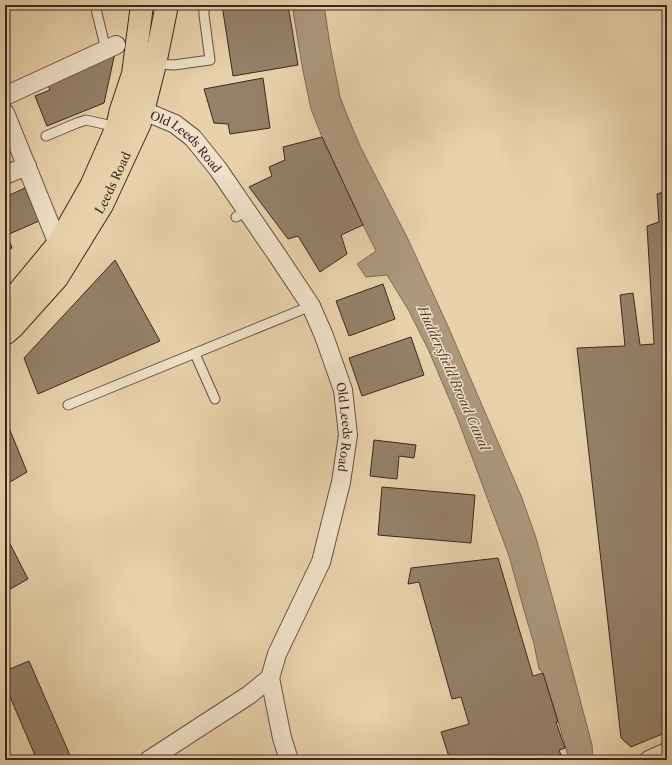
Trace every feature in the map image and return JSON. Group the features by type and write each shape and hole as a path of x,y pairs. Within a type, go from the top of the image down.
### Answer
{"main road":[{"name":"Leeds Road","path":"5,308 58,244 91,186 119,119 133,74 142,5"},
{"name":"Leeds Road","path":"5,334 57,278 102,205 140,123 144,111 167,5"}],"street":[{"path":"5,96 111,48"},
{"name":"Old Leeds Road","path":"119,119 144,111 175,124 193,138 218,168 241,214 311,306 324,336 343,390 348,435 341,482 321,562 277,654 270,678"},
{"path":"5,114 58,244"},
{"path":"5,175 27,166"},
{"path":"149,760 249,695 270,678 282,738 289,760"},
{"path":"649,760 667,752"}],"lane":[{"path":"95,5 111,48"},
{"path":"155,64 174,65 210,60 204,5"},
{"path":"46,136 86,120 119,119"},
{"path":"68,405 311,306"},
{"path":"195,354 215,400"}],"water":[{"name":"Huddersfield Broad Canal","path":"292,5 324,5 340,97 347,115 361,148 407,237 447,324 522,498 536,538 565,643 592,745 593,760 569,760 543,673 539,669 534,644 509,556 457,417 428,349 409,311 387,275 366,277 357,264 376,251 322,137 311,109"}],"building":[{"path":"222,5 288,5 298,65 233,76"},
{"path":"116,48 104,103 47,126 35,96 50,90 45,78"},
{"path":"263,78 270,128 230,134 228,124 214,123 204,89"},
{"path":"322,137 363,225 341,235 347,254 320,272 298,236 288,239 249,187 272,176 269,167 285,160 283,147"},
{"path":"25,188 39,221 7,235 12,248 5,252 5,197"},
{"path":"667,191 667,732 631,747 621,738 577,348 625,346 620,295 633,293 640,345 654,344 647,226 659,222 657,194"},
{"path":"115,260 160,341 38,394 24,358"},
{"path":"383,284 395,319 349,336 336,301"},
{"path":"411,337 424,375 362,396 349,358"},
{"path":"5,418 27,472 5,485"},
{"path":"374,440 416,445 414,458 399,456 397,479 370,476"},
{"path":"382,487 475,495 471,543 378,535"},
{"path":"5,534 28,579 5,592"},
{"path":"498,558 533,676 543,673 558,722 556,722 565,748 559,750 563,760 450,760 441,732 469,724 461,697 452,699 419,582 408,584 411,568"},
{"path":"29,661 72,760 37,760 5,685 5,671"}]}
